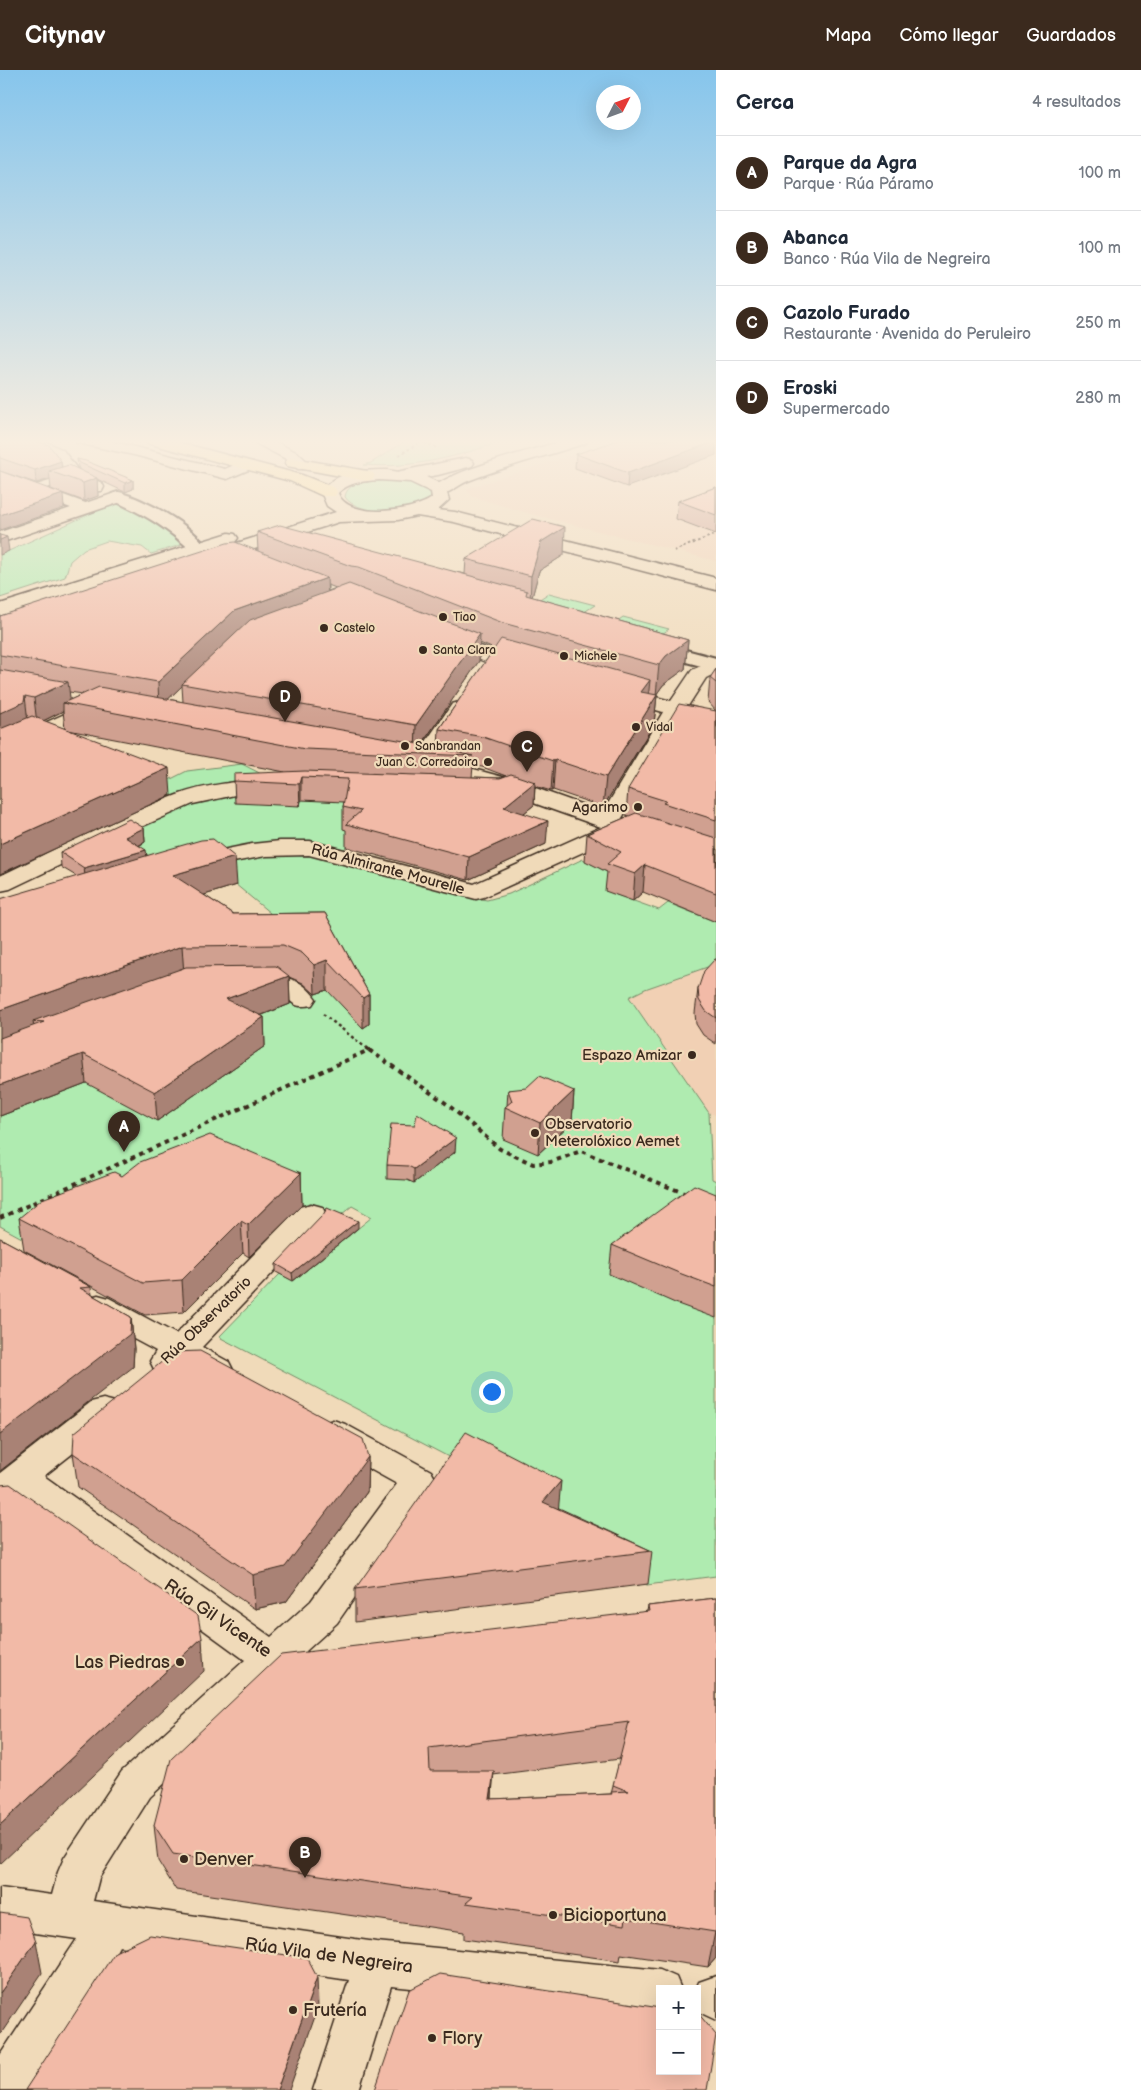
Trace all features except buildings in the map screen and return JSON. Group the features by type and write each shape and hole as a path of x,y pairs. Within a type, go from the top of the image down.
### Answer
{"street":[{"path":"183,534 199,548"},
{"path":"0,610 241,534"},
{"path":"0,625 284,534"},
{"path":"522,534 716,584"},
{"path":"561,534 716,574"},
{"path":"266,540 292,547"},
{"path":"224,553 251,563"},
{"path":"426,630 484,673 542,671"},
{"path":"632,641 716,665"},
{"path":"615,824 675,710 699,674 716,665"},
{"path":"484,673 413,762 472,774 716,858"},
{"path":"599,688 716,720"},
{"path":"0,751 108,706 63,698"},
{"path":"2,884 123,826 186,799 235,788 295,785"},
{"path":"454,791 528,792"},
{"name":"Rúa Almirante Mourelle","path":"176,867 247,851 286,846 310,848 331,852 476,892 615,824"},
{"path":"233,984 283,984 303,999"},
{"name":"Rúa Observatorio","path":"9,1485 180,1350 311,1214"},
{"path":"77,1294 247,1386"},
{"path":"4,2090 87,1964 88,1921 79,1872 136,1784 324,1612 420,1480 307,1419"},
{"name":"Rúa Gil Vicente","path":"9,1485 273,1659 326,1653"},
{"name":"Rúa Vila de Negreira","path":"0,1908 376,1963 656,1992"},
{"path":"336,2090 376,1963"},
{"path":"701,1995 716,1997"}],"path":[{"path":"674,551 715,534"},
{"path":"303,999 369,1050 447,1104 500,1149 533,1164 551,1162 581,1151 689,1195"},
{"path":"0,1218 369,1050"}],"shaded area":[{"path":"611,534 716,534 716,561"},
{"name":"Espazo Amizar","path":"716,964 716,1115 709,1113 629,997 645,989"}],"green space":[{"path":"45,534 171,534 181,545 151,554 142,547 107,541 84,549 70,561 65,577 0,598 0,555"},
{"path":"549,593 595,605 581,614 526,608"},
{"path":"623,617 669,629 655,639 609,627"},
{"path":"242,764 273,780 174,797 153,788 187,771"},
{"path":"350,791 367,828 344,849 324,845 92,876 126,831 208,799 240,792 300,806 301,800"},
{"path":"293,851 338,860 460,895 487,900 509,894 583,859 619,879 606,891 659,910 668,903 716,922 716,964 645,989 629,997 709,1113 712,1179 716,1181 716,1576 647,1585 616,1570 464,1465 219,1337 280,1274 293,1281 372,1217 352,1206 327,1226 295,1202 31,1243 0,1226 0,1116 347,982 306,943 217,869 256,855"}],"place":[{"name":"Tiao","path":"443,617"},
{"name":"Castelo","path":"324,628"},
{"name":"Santa Clara","path":"423,650"},
{"name":"Michele","path":"564,656"},
{"name":"Eroski","path":"285,722"},
{"name":"Vidal","path":"636,727"},
{"name":"Sanbrandan","path":"405,746"},
{"name":"Juan C. Corredoira","path":"488,762"},
{"name":"Cazolo Furado","path":"527,772"},
{"name":"Agarimo","path":"638,807"},
{"name":"Espazo Amizar","path":"692,1055"},
{"name":"Observatorio Meterolóxico Aemet","path":"535,1133"},
{"name":"Parque da Agra","path":"124,1152"},
{"name":"Las Piedras","path":"180,1662"},
{"name":"Denver","path":"184,1859"},
{"name":"Abanca","path":"305,1878"},
{"name":"Bicioportuna","path":"553,1915"},
{"name":"Frutería","path":"293,2010"},
{"name":"Flory","path":"432,2038"}]}
